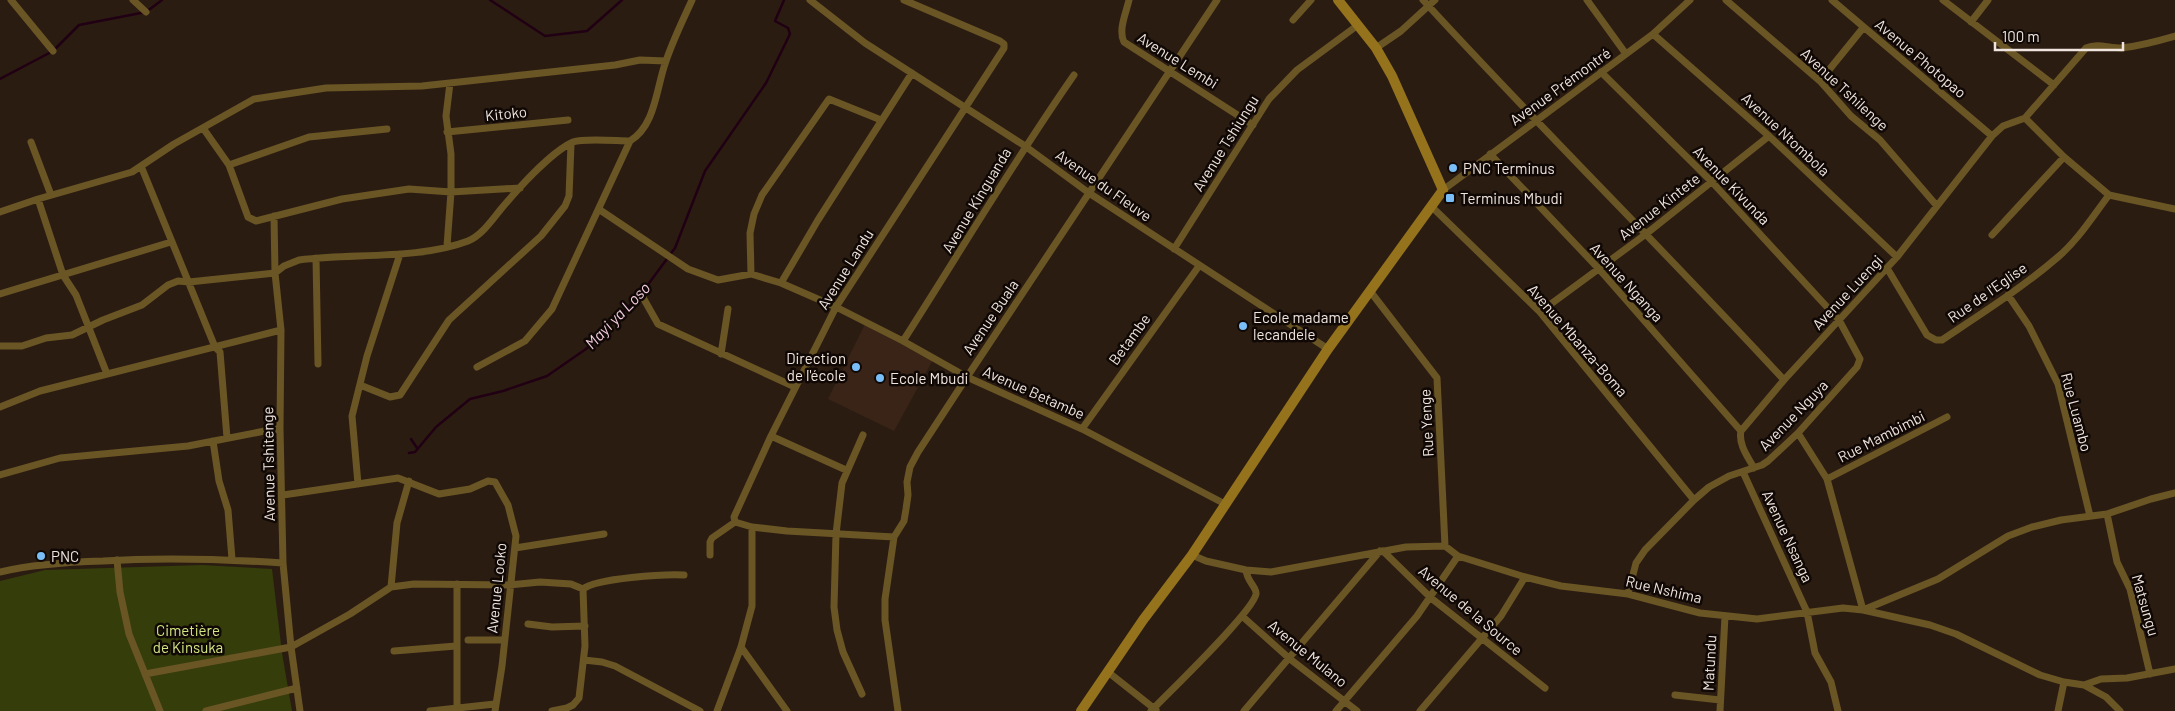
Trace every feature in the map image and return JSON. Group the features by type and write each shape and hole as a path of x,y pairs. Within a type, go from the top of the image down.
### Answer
{"street":[{"path":"11,0 53,51"},
{"path":"133,0 146,12"},
{"path":"0,346 22,346 46,338 72,335 89,326 142,305 168,285 178,281 189,282 275,273 293,261 400,254 447,246 476,237 520,188 552,157 571,144 581,141 630,141 638,136 650,117 666,61 692,0"},
{"name":"Avenue du Fleuve","path":"810,0 865,43 1025,146 1089,193 1328,349"},
{"name":"Avenue Landu","path":"735,522 734,518 771,436 836,307 1002,51 1004,44 904,0"},
{"name":"Avenue Lembi","path":"1130,0 1122,29 1124,42 1253,125"},
{"name":"Avenue Buala","path":"898,711 885,613 886,578 894,537 904,521 908,495 906,482 910,467 967,377 1217,0"},
{"path":"1293,20 1311,0"},
{"path":"1081,711 1192,555 1328,349 1442,190 1392,76 1376,48 1338,0"},
{"path":"1423,0 1784,380"},
{"path":"1376,48 1401,31 1435,0"},
{"path":"1586,0 1626,54"},
{"name":"Avenue Prémontré","path":"1442,190 1653,34 1690,0"},
{"name":"Avenue Tshilenge","path":"1726,0 1820,82 1851,116 1880,140 1937,206"},
{"name":"Avenue Photopao","path":"1832,0 1992,136"},
{"path":"1943,0 2054,85"},
{"path":"1971,22 1988,0"},
{"name":"Avenue Tshiungu","path":"1174,249 1269,99 1297,70 1358,25"},
{"path":"1820,82 1863,28"},
{"name":"Avenue Ntombola","path":"1653,34 1769,136 1897,257"},
{"path":"2175,36 2132,46 2090,46 2025,118 2064,157 2109,195 2175,209"},
{"path":"0,212 132,172 254,99 326,88 422,86 615,65 640,60 666,61"},
{"name":"Avenue Kivunda","path":"1601,72 1712,182 1839,320"},
{"path":"781,283 912,73"},
{"name":"Avenue Kinguanda","path":"903,341 983,217 1025,146 1074,75"},
{"path":"447,246 451,192 451,154 446,116 450,83"},
{"path":"751,274 750,233 759,201 828,100 881,120"},
{"name":"Avenue Luengi","path":"1741,431 1784,380 1897,257 1992,136 2003,126 2025,118"},
{"name":"Kitoko","path":"447,132 568,120"},
{"path":"203,128 229,165 248,217 256,220 342,199 409,189 451,192 520,188"},
{"path":"229,165 309,136 386,129"},
{"name":"Avenue Kintete","path":"1540,312 1646,234 1769,136"},
{"path":"477,368 524,341 548,314 557,300 600,210 630,141"},
{"path":"30,142 51,195"},
{"path":"360,385 390,397 400,395 449,320 541,236 564,206 569,196 571,144"},
{"name":"Avenue Nganga","path":"1490,154 1599,269 1741,431"},
{"path":"1992,235 2064,157"},
{"path":"140,166 215,347 220,352 227,438"},
{"name":"Rue de l'Eglise","path":"1887,268 1926,335 1936,340 1942,340 2008,295 2058,256 2082,230 2109,195"},
{"path":"38,199 63,274 76,296 107,374"},
{"name":"Avenue Mbanza-Boma","path":"1431,206 1540,312 1694,500"},
{"name":"Avenue Betambe","path":"600,210 688,269 718,280 751,274 781,283 836,307 903,341 967,377 1082,429 1225,504"},
{"name":"Avenue Tshitenge","path":"274,216 275,273 281,330 280,428 283,494 283,563 291,647 300,711"},
{"path":"0,294 171,242"},
{"path":"358,484 352,416 400,254"},
{"path":"316,258 318,364"},
{"name":"Betambe","path":"1082,429 1199,266"},
{"name":"Rue Yenge","path":"1370,291 1437,378 1445,546"},
{"path":"641,294 658,324 795,387"},
{"name":"Rue Luambo","path":"2008,295 2029,326 2058,384 2090,516"},
{"path":"721,354 728,309"},
{"name":"Avenue Nguya","path":"1628,594 1636,563 1645,550 1694,500 1709,487 1768,461 1798,433 1860,362 1858,352 1839,320"},
{"path":"0,407 40,391 281,330"},
{"name":"Rue Mambimbi","path":"1827,479 1947,417"},
{"path":"0,475 60,458 188,446 280,428"},
{"path":"1741,431 1739,437 1741,444 1754,468"},
{"path":"1798,433 1827,479 1864,610 1938,579 2008,536 2032,527 2107,514 2175,493"},
{"path":"862,694 843,652 834,608 836,534 842,482 863,435"},
{"path":"771,436 846,470"},
{"path":"213,441 219,481 228,510 232,559"},
{"name":"Avenue Nsanga","path":"1743,472 1807,612 1815,653 1831,682 1838,711"},
{"name":"Avenue Looko","path":"283,494 398,478 439,494 470,490 488,480 496,482 508,505 516,536 509,585 502,666 495,708"},
{"path":"391,587 397,523 409,481"},
{"name":"Matsungu","path":"2107,514 2117,562 2130,589 2150,674"},
{"path":"710,555 710,542 712,538 735,522 752,528 894,537"},
{"path":"717,711 741,647 752,606 752,528"},
{"path":"515,548 604,534"},
{"path":"1192,555 1206,561 1246,570 1271,572 1406,547 1445,546"},
{"name":"Rue Nshima","path":"1445,546 1458,556 1525,577 1561,586 1628,594 1679,608 1725,616 1757,619 1843,608 1864,610 1930,625 1956,634 2040,675 2064,682 2084,685 2106,697 2120,711"},
{"path":"1244,711 1381,551"},
{"name":"Avenue de la Source","path":"1381,551 1431,598 1545,688"},
{"path":"1336,711 1431,598 1458,556"},
{"path":"0,572 58,563 117,560 196,558 283,563"},
{"path":"117,560 120,592 129,634 160,711"},
{"path":"1108,672 1154,710 1242,616 1256,594 1255,589 1246,578 1246,570"},
{"path":"583,589 596,582 668,574 684,575"},
{"path":"1420,711 1501,616 1525,577"},
{"path":"145,674 291,647 350,614 391,587 414,584 509,585 540,582 571,584 583,589"},
{"path":"456,707 457,584"},
{"path":"552,711 573,705 579,698 584,660 583,589"},
{"name":"Avenue Mulano","path":"1242,616 1290,659 1357,711"},
{"name":"Matundu","path":"1720,711 1725,616"},
{"path":"528,624 552,627 585,626"},
{"path":"468,640 504,640"},
{"path":"394,651 456,646"},
{"path":"741,647 787,711"},
{"path":"584,660 615,666 700,711"},
{"path":"2084,685 2101,679 2127,678 2175,669"},
{"path":"2058,711 2064,682"},
{"path":"206,711 296,688"},
{"path":"1676,695 1720,700"},
{"path":"430,711 456,707 495,708"}],"shaded area":[{"name":"Ecole Mbudi","path":"866,322 934,358 894,431 828,399"}],"green space":[{"name":"Cimetière de Kinsuka","path":"202,565 272,569 282,653 292,711 0,711 0,581 45,570"}],"waterway":[{"path":"0,79 53,51 79,25 146,12 162,0"},
{"path":"490,0 545,36 587,31 622,0"},
{"name":"Mayi ya Loso","path":"409,453 415,452 436,427 470,399 503,391 547,376 586,349 641,294 675,248 705,171 766,83 790,34 788,28 775,21 784,0"},
{"path":"411,439 417,448"}],"place":[{"name":"PNC Terminus","path":"1453,168"},
{"name":"Terminus Mbudi","path":"1450,198"},
{"name":"Ecole madame lecandele","path":"1243,326"},
{"name":"Direction de l'école","path":"856,367"},
{"name":"Ecole Mbudi","path":"880,378"},
{"name":"PNC","path":"41,556"}]}
